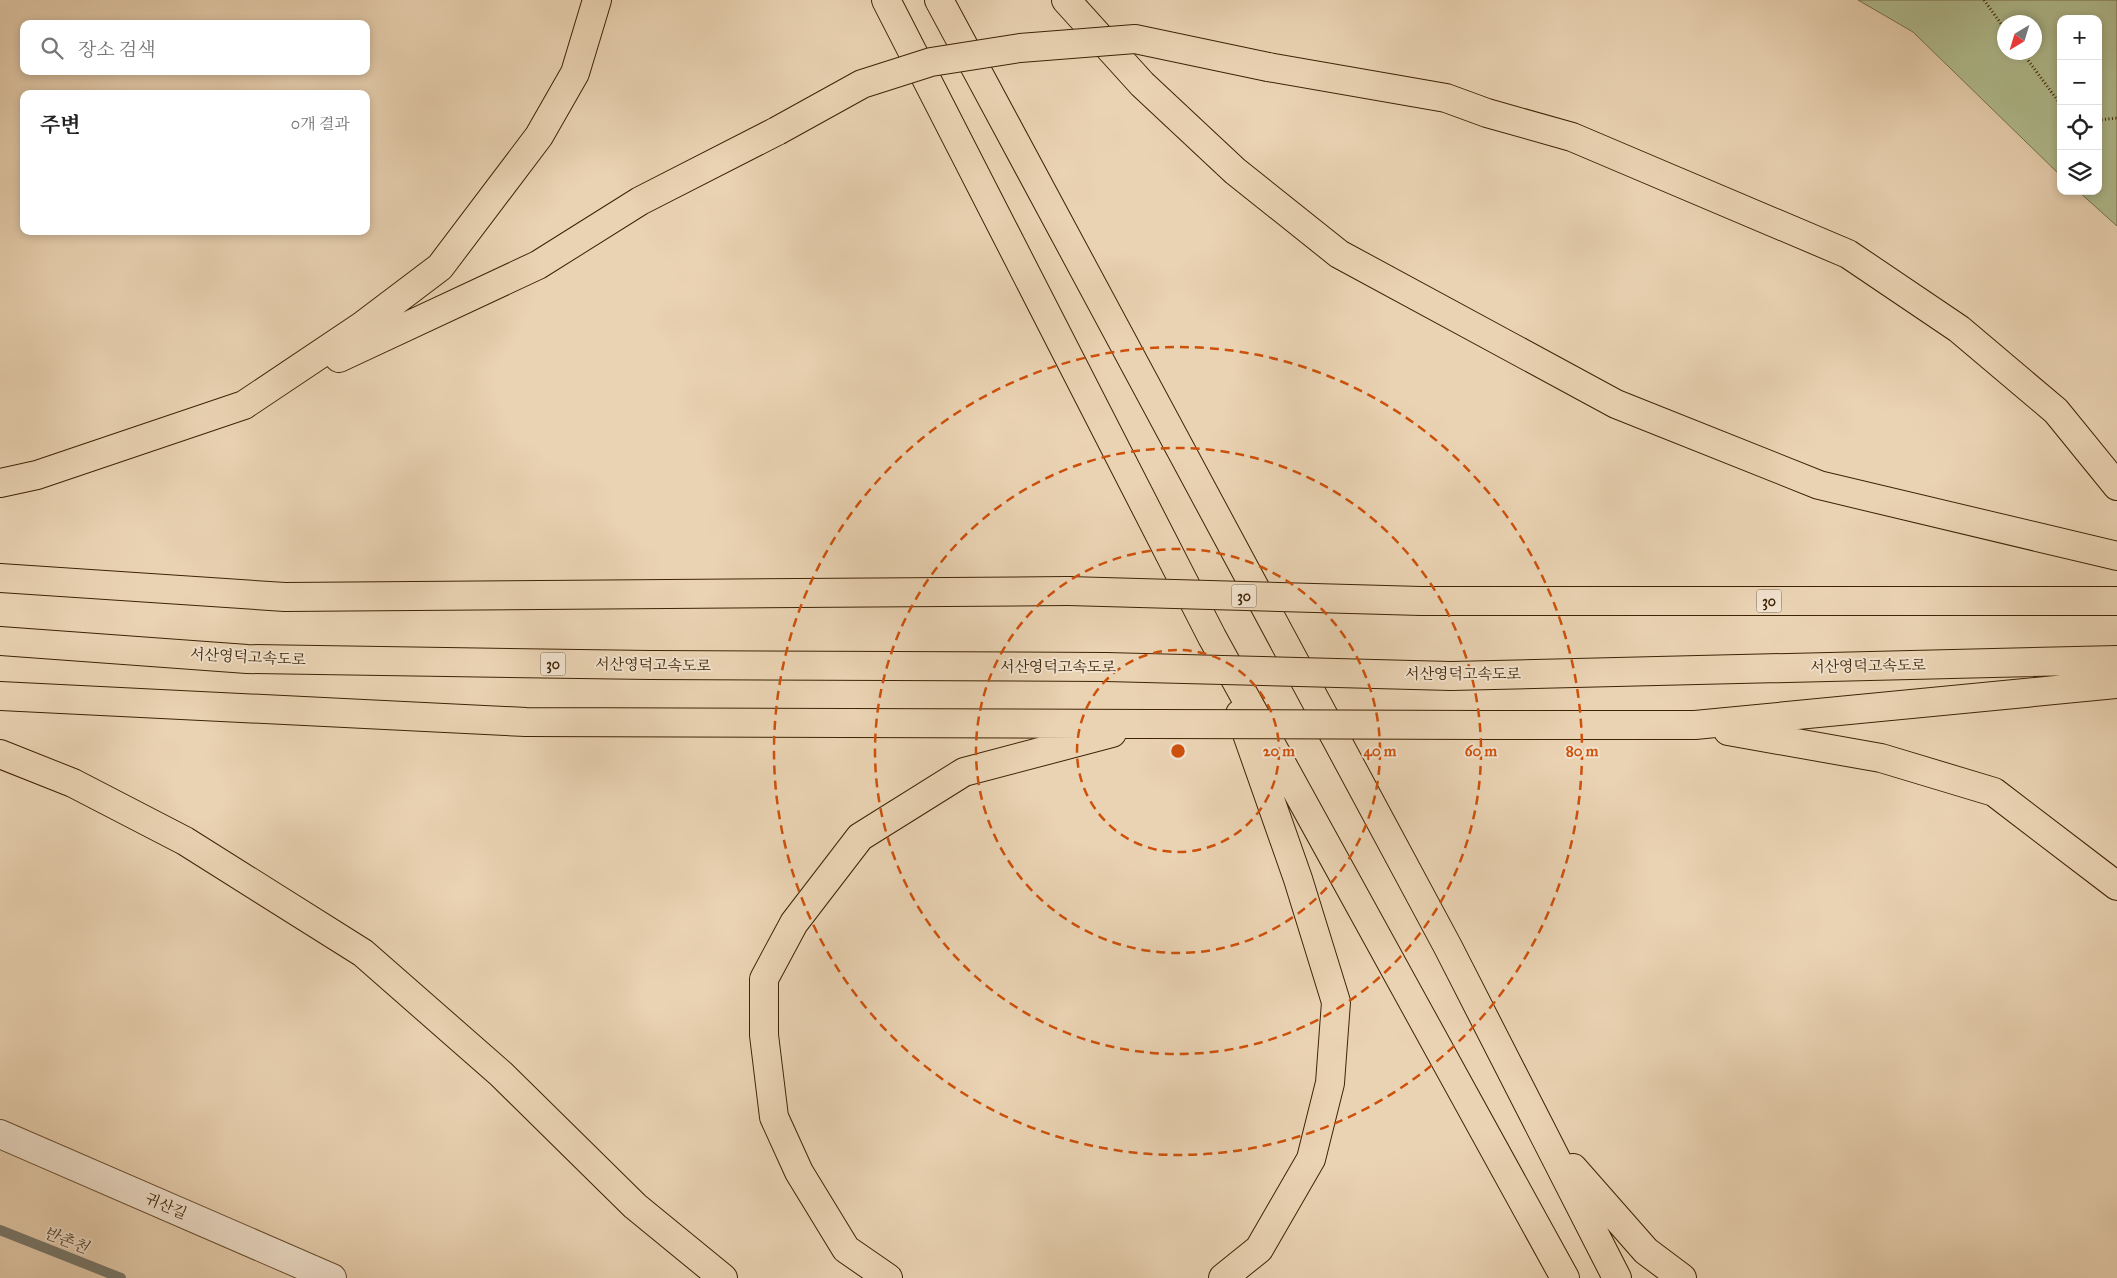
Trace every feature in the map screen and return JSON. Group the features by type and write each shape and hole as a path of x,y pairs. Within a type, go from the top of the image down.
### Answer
{"highway":[{"path":"244,405 362,326 440,267 539,136 575,73 597,0"},
{"path":"886,0 1212,637 1565,1278"},
{"path":"939,0 1448,947 1617,1278"},
{"path":"1066,0 1142,84 1221,158 1339,254 1616,404 1819,485 2117,556"},
{"path":"0,483 37,475 244,405 410,323 538,265 640,201 777,131 862,84 931,62 1020,48 1134,39 1268,67 1446,98 1487,113 1572,137 1848,254 1959,329 2056,411 2117,486"},
{"name":"30","path":"0,578 285,597 1068,591 1421,601 2117,601"},
{"path":"1212,637 1298,879 1336,1002 1330,1083 1310,1160 1259,1249 1223,1278"},
{"name":"서산영덕고속도로","path":"0,641 246,659 650,665 1106,667 1451,676 2117,660"},
{"path":"0,696 526,722 1695,725 2117,684"},
{"path":"888,1278 846,1249 799,1172 774,1117 764,1035 764,979 794,923 860,837 964,772 1150,724"},
{"path":"1695,725 1882,758 1994,792 2117,886"},
{"path":"0,754 73,783 185,841 363,954 501,1074 635,1206 723,1278"},
{"path":"1448,947 1575,1171 1646,1251 1682,1278"}],"street":[{"name":"귀산길","path":"0,1134 332,1278"}],"path":[{"path":"1984,0 1997,18"},
{"path":"2028,60 2057,100"},
{"path":"2102,120 2117,118"}],"green space":[{"path":"1858,0 2117,0 2117,226 2082,195 2102,195 2102,15 2057,15 2057,172 1913,32"}],"waterway":[{"name":"반촌천","path":"0,1230 121,1278"}]}
